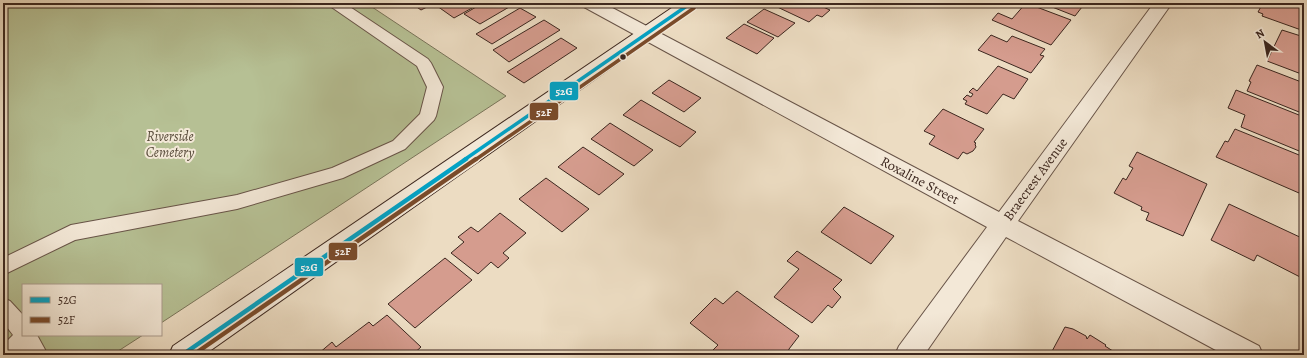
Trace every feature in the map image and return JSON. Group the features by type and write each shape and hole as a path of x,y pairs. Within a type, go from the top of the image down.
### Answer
{"street":[{"name":"Roxaline Street","path":"590,3 1250,355"},
{"path":"182,355 691,3"},
{"name":"Braecrest Avenue","path":"908,355 1162,3"}],"lane":[{"path":"3,267 71,233 237,202 337,173 399,145 428,116 436,87 423,63 335,3"},
{"path":"3,307 22,331"},
{"path":"8,355 28,339"}],"green space":[{"name":"Riverside Cemetery","path":"3,3 366,3 506,96 162,322 162,284 22,284 22,336 141,336 112,355 3,355"}],"building":[{"path":"411,3 435,3 421,10"},
{"path":"444,3 481,3 454,18 437,6"},
{"path":"483,3 516,3 480,24 464,14"},
{"path":"814,3 830,10 822,17 817,15 809,22 771,4"},
{"path":"1026,3 1071,20 1051,45 992,20 998,13 1012,19"},
{"path":"1042,3 1079,3 1078,5 1082,7 1075,16"},
{"path":"1263,3 1304,3 1304,31 1262,16 1263,14 1258,12"},
{"path":"520,8 536,17 492,44 476,34"},
{"path":"764,9 795,23 778,37 747,22"},
{"path":"544,20 560,30 509,62 493,50"},
{"path":"744,24 774,38 757,54 726,38"},
{"path":"1282,30 1304,37 1304,75 1267,61"},
{"path":"991,35 1007,42 1012,36 1045,49 1040,55 1044,56 1031,73 978,50"},
{"path":"561,38 577,48 524,83 507,72"},
{"path":"1257,65 1304,83 1304,114 1247,91 1251,82 1249,81"},
{"path":"998,66 1028,79 1014,99 1003,94 987,114 965,104 967,101 963,99 967,95 971,97 973,94 969,92 973,88 977,91"},
{"path":"669,80 701,98 684,112 652,93"},
{"path":"1236,90 1304,117 1304,153 1241,127 1245,115 1228,108"},
{"path":"641,100 696,132 680,147 623,115"},
{"path":"943,109 984,129 974,142 976,143 976,147 973,151 967,154 963,152 958,159 929,144 935,136 924,131"},
{"path":"610,123 653,150 634,166 591,139"},
{"path":"1235,129 1304,157 1304,183 1299,193 1216,157 1225,141 1228,142"},
{"path":"583,147 624,174 599,195 558,167"},
{"path":"1137,152 1207,184 1183,236 1146,220 1149,213 1141,210 1142,207 1114,193 1123,178 1126,180 1133,168 1129,166"},
{"path":"546,178 589,209 562,232 519,199"},
{"path":"1229,204 1304,239 1304,279 1257,255 1254,261 1211,240"},
{"path":"844,207 894,236 871,264 821,232"},
{"path":"500,213 526,233 503,253 509,258 498,268 491,262 478,274 451,253 464,242 458,237 471,227 478,232"},
{"path":"797,251 842,280 833,289 841,297 832,308 828,305 812,323 774,297 799,269 787,261"},
{"path":"445,258 472,280 415,328 388,304"},
{"path":"737,291 799,336 788,352 793,355 708,355 718,345 690,323 715,298 723,304"},
{"path":"387,315 421,347 412,355 318,354 332,342 336,347 369,322 373,326"},
{"path":"1065,327 1073,329 1086,336 1087,339 1090,335 1119,355 1050,355"}],"transit line":[{"name":"52G","path":"182,355 691,3"},
{"name":"52F","path":"193,355 694,8"}]}
